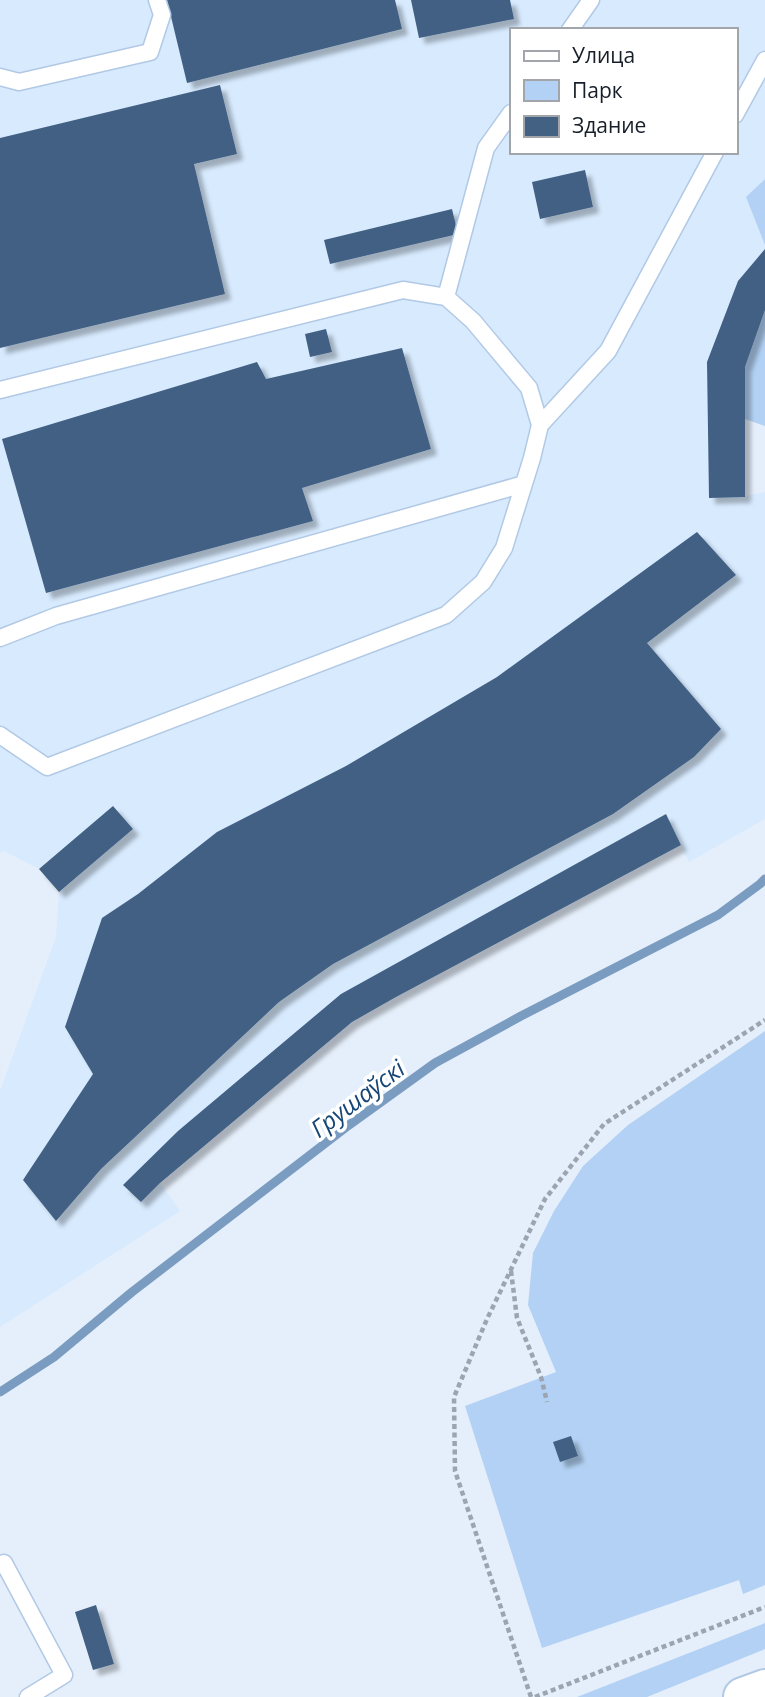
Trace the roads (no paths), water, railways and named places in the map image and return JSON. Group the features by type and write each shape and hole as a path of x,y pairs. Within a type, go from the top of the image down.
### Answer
{"main road":[{"path":"743,1697 765,1689"}],"lane":[{"path":"0,77 19,82 150,52 162,15 158,0"},
{"path":"571,28 592,0"},
{"path":"737,111 765,60"},
{"path":"446,297 486,148 510,114"},
{"path":"0,735 47,767 446,615 483,583 504,548 540,425 608,351 714,154"},
{"path":"0,390 404,290 446,297 473,321 529,388 540,425"},
{"path":"0,638 56,616 524,484"},
{"path":"0,1565 4,1563 64,1675 27,1697"}],"waterway":[{"name":"Грушаўскі","path":"0,1392 54,1357 132,1292 349,1125 435,1063 718,915 765,879"}]}
